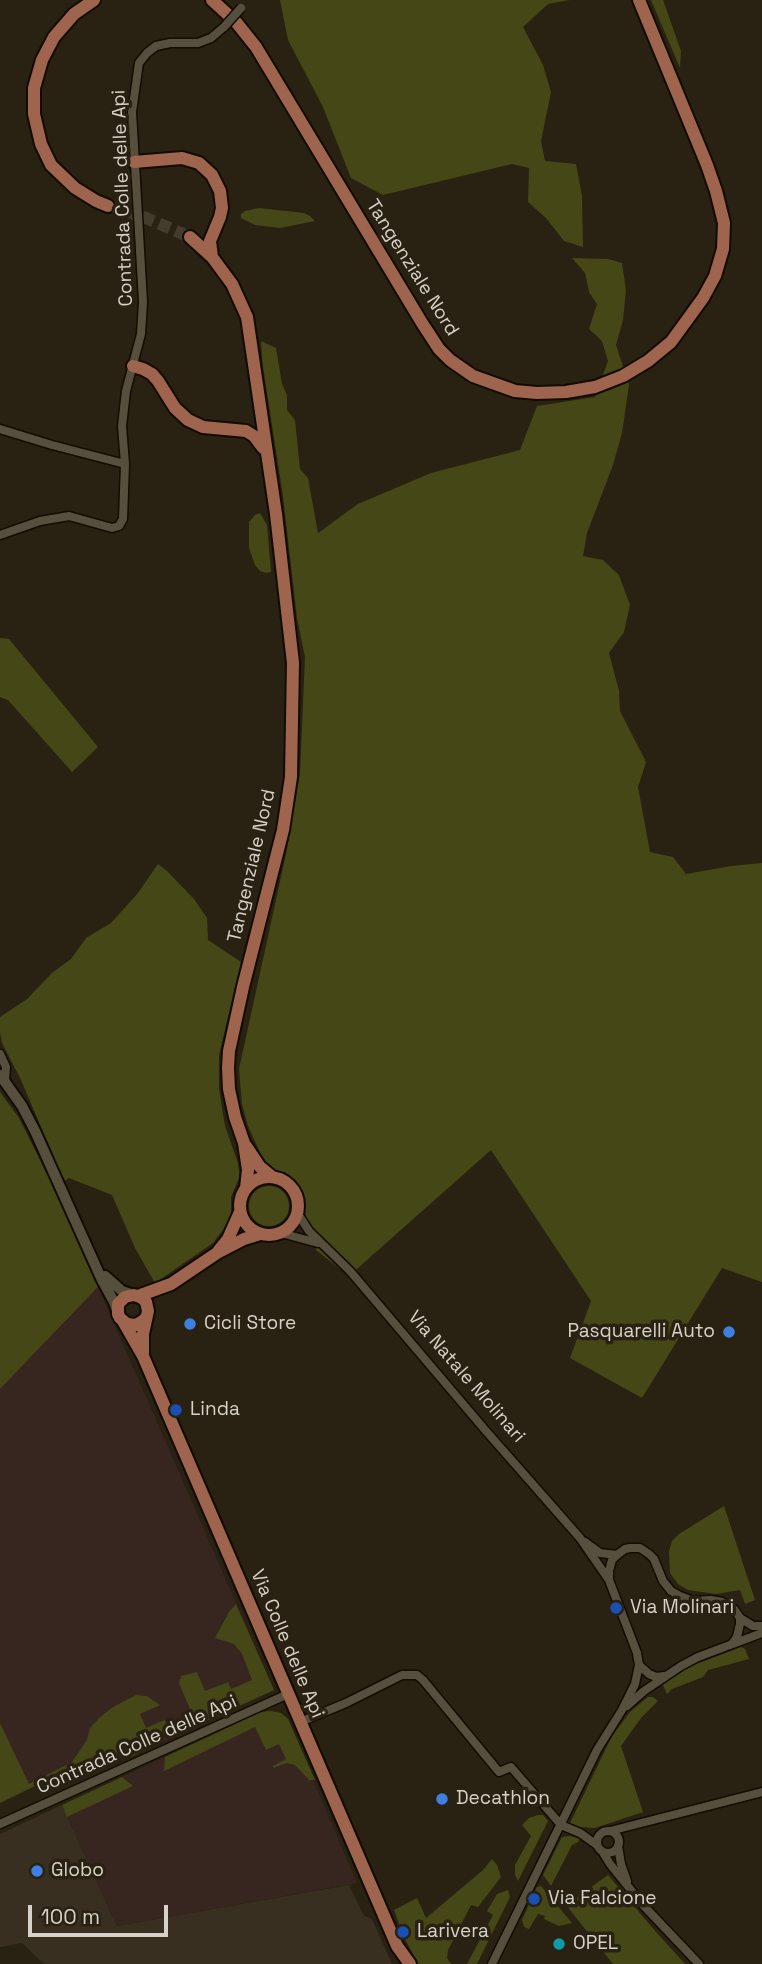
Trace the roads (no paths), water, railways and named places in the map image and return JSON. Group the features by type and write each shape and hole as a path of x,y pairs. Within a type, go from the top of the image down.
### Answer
{"main road":[{"path":"94,0 74,14 48,48 34,88 34,114 41,144 51,165 75,188 108,206"},
{"name":"Tangenziale Nord","path":"212,0 236,22 256,47 439,349 472,376 515,391 537,393 586,389 623,376 656,355 690,319 715,276 723,249 724,223 716,191 639,0"},
{"path":"134,162 182,158 199,163 217,182 222,199 220,217 212,233 212,257"},
{"name":"Tangenziale Nord","path":"212,233 191,238 212,257 232,284 247,317 276,514 293,663 291,777 283,830 229,1051 229,1089 244,1143 248,1170 246,1188"},
{"path":"132,366 152,374 175,408 188,420 203,427 246,431 261,443 265,451"},
{"path":"237,429 256,415 259,400"},
{"name":"Tangenziale Nord","path":"244,1143 260,1167 271,1176"},
{"path":"171,1283 125,1297 118,1304 120,1317 127,1324 136,1325 144,1320 155,1300 171,1283 217,1253 244,1238 260,1234 274,1235 288,1229 298,1214 299,1205 293,1188 287,1182 271,1176 253,1181 242,1195 240,1212 228,1239 217,1253"},
{"path":"240,1212 251,1230 260,1234"},
{"path":"136,1295 146,1302 147,1313"},
{"name":"Via Colle delle Api","path":"143,1356 147,1313"},
{"name":"Via Colle delle Api","path":"120,1317 143,1356 397,1946 410,1964"},
{"name":"Via Colle delle Api","path":"397,1946 400,1964"}],"street":[{"name":"Contrada Colle delle Api","path":"0,535 40,521 69,516 112,528 119,526 123,519 125,464 122,426 126,391 141,334 143,302 132,112 139,63 156,46 198,43 211,38 224,27 246,0"},
{"path":"0,429 125,464"},
{"path":"0,1054 6,1067 2,1078"},
{"name":"Via Colle delle Api","path":"2,1078 22,1106 35,1131 120,1317"},
{"name":"Via Natale Molinari","path":"298,1214 321,1244 350,1271 580,1538 609,1580 637,1653 639,1665"},
{"name":"Via Natale Molinari","path":"281,1233 321,1244"},
{"name":"Via Colle delle Api","path":"98,1269 113,1285 136,1295"},
{"name":"Via Natale Molinari","path":"580,1538 600,1553 617,1555"},
{"path":"609,1580 609,1571 617,1555 630,1548 645,1550 654,1559 663,1581 675,1594 693,1601 722,1602 753,1626 762,1626"},
{"path":"732,1644 739,1630 740,1618"},
{"path":"622,1710 664,1676 698,1657 752,1639 762,1633"},
{"path":"639,1665 649,1674 664,1676"},
{"path":"492,1962 597,1750 635,1684 639,1665"},
{"path":"300,1721 346,1703 402,1675 417,1675 499,1772 511,1767 561,1825 580,1833 609,1852 635,1825"},
{"name":"Contrada Colle delle Api","path":"0,1824 288,1694"},
{"path":"580,1833 635,1825 762,1792"},
{"path":"606,1831 616,1835 621,1864 630,1887"},
{"path":"606,1831 597,1838 610,1864 665,1930 699,1964"}],"tunnel":[{"path":"108,206 146,218 190,237"}],"place":[{"name":"Cicli Store","path":"190,1324"},
{"name":"Pasquarelli Auto","path":"729,1332"},
{"name":"Linda","path":"176,1410"},
{"name":"Via Molinari","path":"616,1608"},
{"name":"Decathlon","path":"442,1799"},
{"name":"Globo","path":"37,1871"},
{"name":"Via Falcione","path":"534,1899"},
{"name":"Larivera","path":"403,1932"},
{"name":"OPEL","path":"559,1944"}]}
